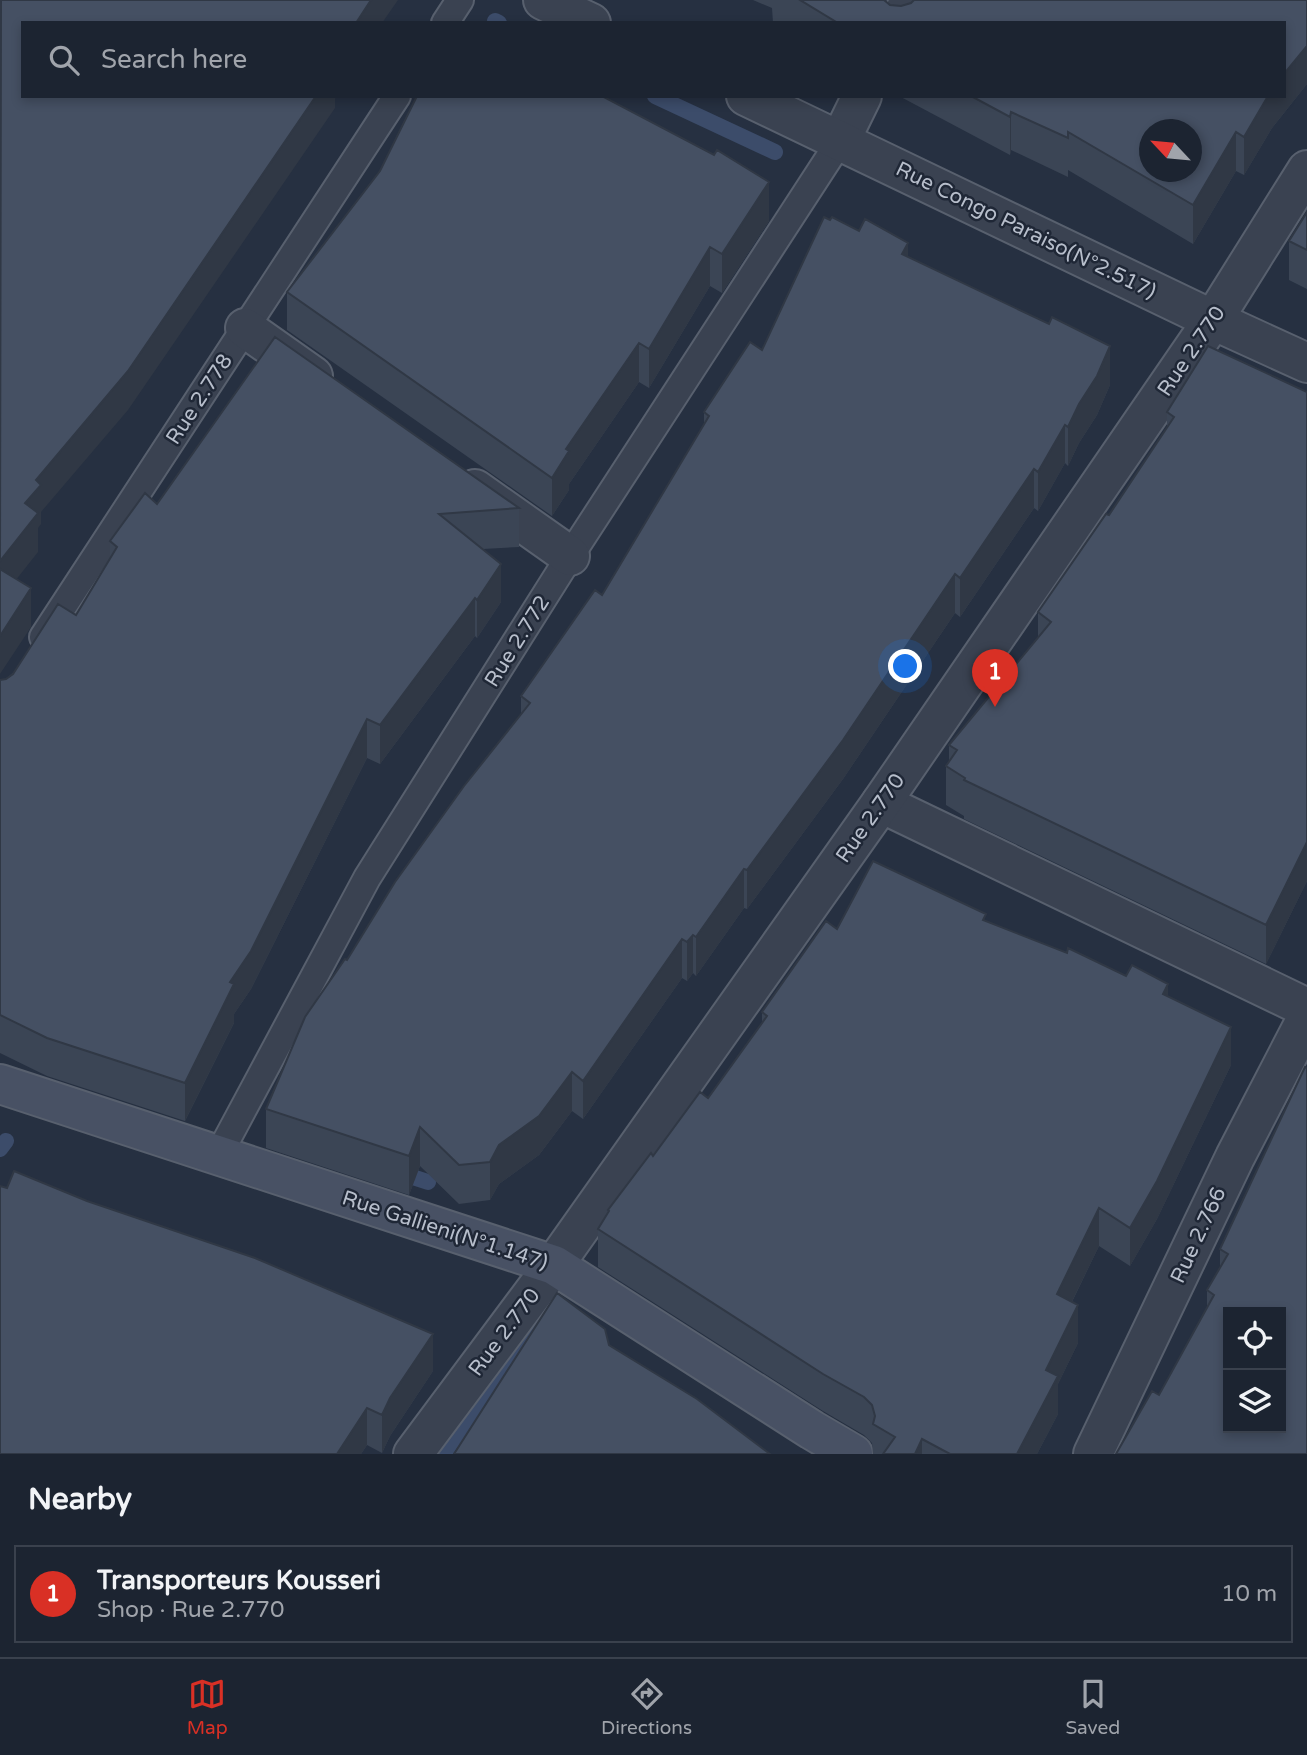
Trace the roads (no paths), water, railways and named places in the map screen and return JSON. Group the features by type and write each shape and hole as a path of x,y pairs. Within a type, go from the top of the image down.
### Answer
{"main road":[{"name":"Rue Gallieni(N°1.147)","path":"1,1086 554,1265 853,1454"}],"street":[{"path":"543,0 587,21"},
{"path":"900,21 911,0"},
{"name":"Rue Congo Paraiso(N°2.517)","path":"750,98 1307,363"},
{"path":"840,141 861,98"},
{"name":"Rue 2.770","path":"414,1454 554,1265 881,803 1213,320 1307,170"},
{"path":"245,328 346,399"},
{"path":"447,469 570,556"},
{"path":"881,803 1307,1008"},
{"name":"Rue 2.766","path":"1093,1454 1235,1157 1307,1018"}],"lane":[{"path":"446,21 460,0"},
{"name":"Rue 2.778","path":"31,656 396,98"},
{"name":"Rue 2.772","path":"218,1156 367,878 570,556 840,141"}],"waterway":[{"path":"659,98 775,152"},
{"path":"0,1149 6,1141"},
{"path":"397,1172 428,1182"},
{"path":"443,1454 535,1328 547,1324"}],"place":[{"name":"Transporteurs Kousseri","path":"995,707"}]}
